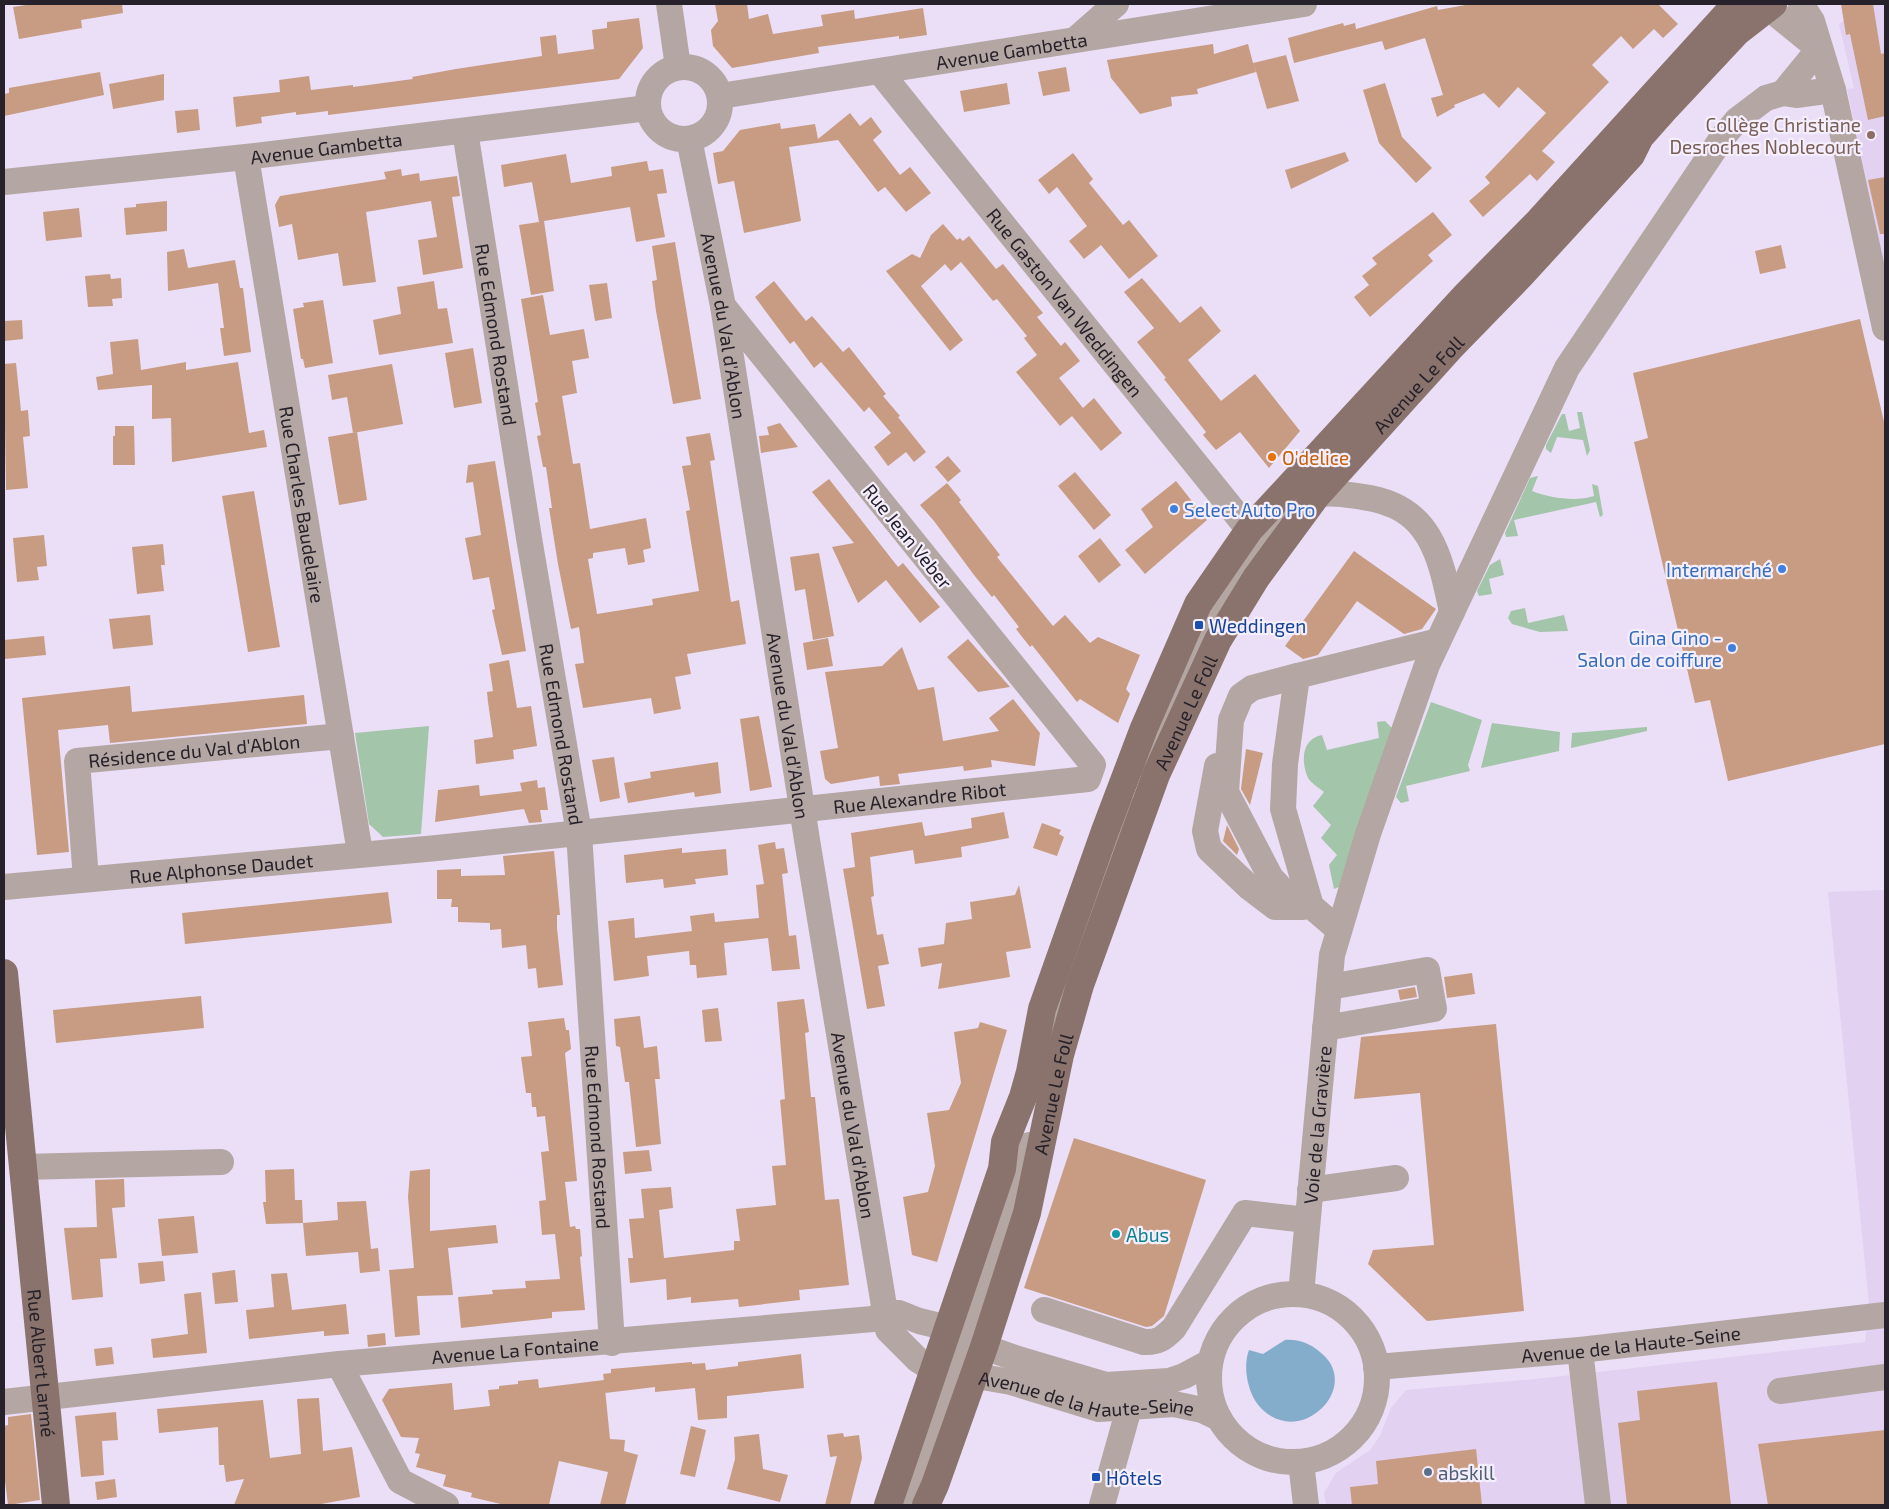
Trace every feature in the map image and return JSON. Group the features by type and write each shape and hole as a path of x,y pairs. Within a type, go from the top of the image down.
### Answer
{"main road":[{"name":"Avenue Le Foll","path":"926,1505 953,1372 966,1339 1002,1169 1005,1142 1025,1088 1042,1009 1104,831 1180,642 1198,604 1249,530 1401,368 1467,294 1539,220 1736,4"},
{"name":"Avenue Le Foll","path":"888,1505 906,1456 953,1372 966,1339 1027,1212 1068,1020 1156,775 1218,640 1256,578 1317,495 1450,348 1520,276 1630,155 1640,137 1664,110 1737,32 1768,5"},
{"name":"Rue Albert Larmé","path":"4,972 56,1505"}],"street":[{"path":"669,4 678,67"},
{"path":"1076,39 1116,4"},
{"name":"Avenue Gambetta","path":"720,96 881,73 1076,39 1304,4"},
{"path":"1801,4 1812,20 1819,49 1833,90 1885,328"},
{"path":"1768,5 1819,49"},
{"path":"1819,49 1783,92 1796,95 1833,90"},
{"path":"678,67 700,70 713,81 720,96 720,108 716,119 700,136 689,139 678,139 662,132 651,119 648,108 648,97 652,86 667,70 678,67"},
{"name":"Rue Gaston Van Weddingen","path":"881,73 1249,530"},
{"name":"Voie de la Gravière","path":"1301,1294 1332,955 1374,814 1427,665 1567,368 1722,138 1752,108 1766,98 1783,92"},
{"name":"Avenue Gambetta","path":"4,182 246,157 648,108"},
{"name":"Rue Edmond Rostand","path":"465,131 529,538 579,833 612,1343"},
{"name":"Avenue du Val d'Ablon","path":"689,139 722,306 802,811 882,1282 885,1313"},
{"name":"Rue Charles Baudelaire","path":"246,157 360,853"},
{"name":"Avenue Le Foll","path":"966,1339 981,1305 1026,1158 1049,1046 1066,982 1136,790 1194,660 1234,588 1282,518 1378,409 1523,256 1539,220"},
{"name":"Rue Jean Veber","path":"722,306 1093,765"},
{"path":"1317,495 1334,494 1374,498 1402,508 1422,529 1434,549 1442,566 1452,612"},
{"path":"1311,906 1275,907 1250,888 1209,849 1205,831 1212,787 1222,747 1241,696 1252,688 1438,641"},
{"path":"1297,676 1285,764 1283,809 1311,906"},
{"path":"1231,720 1226,792 1272,878 1287,895 1311,906 1339,930"},
{"name":"Résidence du Val d'Ablon","path":"86,879 77,761 341,736"},
{"name":"Rue Alexandre Ribot","path":"437,848 802,811 1088,779 1093,765"},
{"name":"Rue Alphonse Daudet","path":"4,887 360,853 437,848"},
{"path":"1325,1028 1434,1009 1427,970 1329,987"},
{"path":"23,1167 221,1162"},
{"path":"1310,1190 1396,1178"},
{"path":"1044,1310 1144,1342 1153,1343 1163,1339 1174,1328 1244,1213 1308,1220"},
{"name":"Avenue de la Haute-Seine","path":"1301,1294 1332,1304 1352,1318 1367,1338 1376,1368 1374,1398 1362,1425 1341,1447 1328,1454 1301,1462 1275,1460 1252,1452 1233,1437 1219,1418 1210,1391 1210,1362 1225,1328 1243,1310 1266,1298 1301,1294"},
{"path":"885,1313 888,1330 918,1360 953,1372"},
{"name":"Avenue de la Haute-Seine","path":"885,1313 898,1313 966,1339 1094,1382 1114,1385 1176,1379 1210,1362"},
{"name":"Avenue La Fontaine","path":"4,1402 339,1364 612,1343 873,1319 885,1313"},
{"name":"Avenue de la Haute-Seine","path":"1376,1368 1580,1350 1885,1315"},
{"path":"1580,1350 1598,1505"},
{"path":"339,1364 400,1481 446,1505"},
{"name":"Avenue Le Foll","path":"903,1505 953,1372"},
{"name":"Avenue de la Haute-Seine","path":"953,1372 1011,1382 1099,1409 1161,1404 1188,1405 1219,1418"},
{"path":"1780,1391 1885,1377"},
{"path":"1102,1505 1129,1408"},
{"path":"1301,1462 1306,1505"}],"shaded area":[{"name":"Collège Christiane Desroches Noblecourt","path":"1841,4 1885,4 1885,268 1847,89 1854,88 1839,24 1844,21"},
{"path":"1885,890 1885,1505 1326,1505 1324,1493 1336,1473 1370,1450 1380,1436 1391,1408 1406,1390 1536,1379 1865,1342 1869,1304 1828,892"}],"green space":[{"path":"1577,412 1582,412 1590,450 1587,456 1583,440 1557,437 1551,453 1546,449 1546,445 1562,414 1565,414 1569,431 1580,428"},
{"path":"1538,476 1532,491 1547,496 1571,499 1587,498 1594,496 1592,484 1598,486 1603,515 1600,517 1596,502 1514,520 1518,536 1506,537 1505,533 1530,478"},
{"path":"1500,559 1504,575 1489,579 1492,594 1479,596 1477,591 1490,565"},
{"path":"1525,608 1528,623 1564,615 1568,631 1540,632 1512,624 1508,618 1511,611"},
{"path":"1431,702 1482,720 1468,765 1470,771 1406,786 1409,801 1401,803 1396,797"},
{"path":"1385,721 1392,728 1339,887 1334,889 1329,865 1337,855 1321,838 1331,825 1313,806 1324,792 1308,778 1304,765 1304,752 1310,741 1322,735 1327,750 1379,738 1377,722"},
{"path":"1492,723 1560,732 1559,751 1481,768"},
{"path":"429,726 421,834 383,837 369,824 355,733"},
{"path":"1647,727 1647,731 1571,748 1572,733"}],"water":[{"path":"1285,1340 1303,1342 1320,1352 1332,1367 1335,1382 1330,1398 1320,1410 1305,1419 1288,1422 1272,1417 1256,1402 1248,1384 1246,1370 1249,1350 1263,1354"}],"building":[{"path":"32,4 122,4 123,13 81,20 82,28 19,39 13,7"},
{"path":"715,4 747,4 749,19 768,14 773,34 823,26 821,15 854,10 855,19 923,8 927,35 899,39 899,36 818,47 819,53 732,68 713,46 711,30 718,21"},
{"path":"1471,4 1658,4 1678,24 1663,38 1654,29 1633,49 1621,36 1592,65 1609,82 1542,151 1555,162 1537,181 1530,174 1483,217 1469,201 1490,183 1485,177 1546,113 1518,87 1499,108 1484,93 1454,105 1455,107 1437,117 1431,98 1443,95 1425,38 1385,50 1382,41 1294,63 1288,38 1343,23 1344,26 1355,23 1356,29 1437,6 1438,10"},
{"path":"1841,4 1873,4 1881,54 1885,53 1885,116 1868,120 1850,34 1846,35"},
{"path":"639,18 643,48 619,79 328,115 328,111 296,115 296,112 261,117 262,123 236,127 233,97 280,92 279,80 309,76 311,90 353,85 353,87 413,79 412,77 456,69 542,56 540,37 556,35 558,54 594,49 592,30 607,28 607,22"},
{"path":"1213,44 1214,54 1248,44 1253,63 1286,55 1299,101 1267,109 1254,64 1256,72 1197,89 1198,94 1171,97 1172,106 1140,114 1111,78 1107,60"},
{"path":"1066,67 1070,91 1043,96 1038,72"},
{"path":"100,72 104,95 4,116 4,94 9,93 9,88"},
{"path":"164,74 164,100 113,109 109,84"},
{"path":"1007,83 1010,104 964,112 960,91"},
{"path":"1385,83 1402,137 1432,168 1416,183 1379,143 1363,90"},
{"path":"198,109 200,130 177,133 175,111"},
{"path":"850,113 860,126 871,117 882,132 873,140 900,175 910,167 931,193 906,212 885,187 878,192 838,140 789,147 801,221 744,233 734,181 718,184 713,153 723,151 740,130 780,123 781,129 815,124 818,139"},
{"path":"1345,152 1349,161 1291,189 1285,170"},
{"path":"1073,153 1093,179 1089,183 1123,225 1129,220 1158,256 1129,279 1101,245 1084,259 1069,241 1087,226 1057,187 1049,194 1038,180"},
{"path":"566,154 571,183 612,176 611,167 647,161 649,171 663,169 667,193 657,194 665,237 636,242 630,207 544,221 554,291 531,295 519,225 539,222 532,182 504,187 501,165"},
{"path":"401,169 402,176 419,173 420,181 457,176 460,196 452,197 463,268 423,275 418,240 437,237 431,201 366,212 376,282 343,286 338,253 298,260 292,224 279,227 275,205 280,196 386,179 384,172"},
{"path":"1885,177 1885,234 1880,234 1868,180"},
{"path":"167,201 167,231 126,235 124,208 136,207 136,204"},
{"path":"79,208 82,237 46,241 43,212"},
{"path":"1433,212 1452,235 1428,255 1433,261 1370,317 1354,297 1369,285 1362,276 1377,264 1372,258"},
{"path":"943,224 957,240 960,238 963,241 969,236 996,269 1003,264 1043,313 1037,317 1061,346 1065,342 1080,361 1059,378 1083,408 1094,398 1122,433 1101,451 1072,416 1060,426 1016,372 1037,355 1024,338 1027,336 997,299 993,301 961,262 951,271 945,264 921,286 963,340 950,351 886,271 912,254 920,258 931,235"},
{"path":"675,242 701,399 673,404 652,281 657,280 652,246"},
{"path":"1781,245 1786,268 1760,274 1755,251"},
{"path":"184,249 188,268 235,260 240,288 243,288 251,352 224,356 220,328 224,328 218,283 168,291 167,252"},
{"path":"110,274 111,279 121,278 122,298 112,299 113,306 88,307 85,276"},
{"path":"1142,278 1180,323 1201,306 1221,331 1188,360 1221,401 1255,374 1300,431 1269,468 1240,432 1216,450 1203,435 1206,432 1137,342 1154,328 1124,292"},
{"path":"434,281 438,309 447,308 453,343 379,355 373,320 401,314 397,287"},
{"path":"774,281 806,321 812,316 843,352 849,347 886,394 883,396 926,452 914,462 906,452 888,466 874,447 891,433 869,407 864,412 821,362 814,368 794,341 790,344 755,297"},
{"path":"607,283 612,318 595,321 589,285"},
{"path":"543,295 550,335 584,329 589,358 572,361 577,393 562,396 573,464 580,463 590,529 646,518 651,548 643,550 645,562 628,565 625,548 593,553 593,558 588,559 597,614 653,605 652,599 699,591 686,511 690,510 682,466 691,465 686,437 710,433 715,460 710,461 731,602 739,600 746,644 687,654 691,674 675,677 681,709 654,714 651,698 583,708 575,664 584,663 579,627 571,629 558,564 549,508 552,508 546,467 543,467 537,436 541,435 535,403 538,402 521,299"},
{"path":"323,300 333,363 305,368 303,359 301,359 293,309 304,307 303,303"},
{"name":"Intermarché","path":"1860,319 1885,426 1885,744 1728,781 1710,700 1695,703 1634,442 1648,438 1633,373"},
{"path":"22,320 23,339 4,341 4,321"},
{"path":"138,339 141,370 186,362 186,370 238,362 249,433 264,430 267,447 172,462 171,418 152,419 152,385 98,390 96,377 113,374 110,342"},
{"path":"473,348 482,403 454,408 445,353"},
{"path":"16,363 21,411 28,410 30,436 23,437 28,488 6,490 4,364"},
{"path":"392,364 403,424 353,433 347,397 332,400 328,375"},
{"path":"780,423 798,447 761,453 759,436 769,435 767,427"},
{"path":"115,426 134,426 135,465 113,465"},
{"path":"357,432 367,500 339,505 328,437"},
{"path":"948,456 961,471 948,482 935,467"},
{"path":"495,461 526,651 502,655 492,610 495,609 489,577 473,580 465,538 481,535 473,482 466,483 468,465"},
{"path":"1075,472 1111,515 1094,530 1058,486"},
{"path":"829,479 898,567 903,563 940,607 920,623 886,580 858,603 832,547 854,543 812,492"},
{"path":"1176,481 1207,520 1145,574 1125,550 1153,527 1141,509"},
{"path":"947,483 961,500 959,502 1000,555 997,557 1053,626 1065,615 1090,643 1098,637 1140,655 1126,689 1130,694 1118,723 1080,699 1077,702 1032,645 1030,647 1016,629 1019,627 994,595 992,597 974,575 920,505"},
{"path":"254,491 280,647 248,652 222,496"},
{"path":"44,535 47,566 37,567 39,580 17,582 13,538"},
{"path":"1100,538 1121,565 1099,583 1078,556"},
{"path":"163,544 165,565 161,565 164,591 137,594 132,547"},
{"path":"1354,551 1436,609 1422,629 1404,634 1357,601 1318,655 1303,659 1285,646"},
{"path":"819,553 834,636 813,640 805,589 795,591 790,557"},
{"path":"150,615 153,645 113,649 109,619"},
{"path":"44,636 46,655 4,659 4,640"},
{"path":"828,638 833,666 807,670 803,643"},
{"path":"968,639 1010,687 978,692 947,657"},
{"path":"902,647 918,690 934,687 943,741 999,731 989,718 1013,699 1040,733 1035,766 991,760 992,767 964,771 963,766 898,774 900,784 880,786 879,776 831,784 825,779 820,751 838,748 825,672 882,666"},
{"path":"509,660 517,708 531,706 537,746 513,750 514,759 476,764 474,740 493,737 487,692 493,691 489,664"},
{"path":"130,686 132,712 304,695 307,724 110,743 108,725 58,730 69,852 37,855 22,698"},
{"path":"759,716 772,787 750,791 740,719"},
{"path":"1246,749 1263,753 1250,805 1241,789"},
{"path":"614,757 620,798 600,802 592,760"},
{"path":"718,762 721,793 695,797 694,792 628,803 624,783 651,778 650,772"},
{"path":"537,780 538,788 545,787 548,810 540,810 542,822 529,823 524,809 435,822 438,790 479,785 480,796 522,791 520,783"},
{"path":"1004,812 1009,838 961,847 962,857 915,864 913,850 870,857 874,896 871,897 877,935 883,934 889,964 878,966 885,1006 867,1009 843,869 855,867 851,833 922,822 925,836 972,828 971,818"},
{"path":"1042,823 1061,830 1059,834 1064,837 1057,856 1033,848"},
{"path":"1227,825 1239,849 1237,855 1223,841"},
{"path":"775,842 776,849 784,848 788,873 782,874 789,936 796,935 800,969 772,971 768,938 724,943 727,975 697,978 696,965 690,965 689,951 647,956 649,976 614,981 608,921 634,918 635,938 692,931 690,916 714,913 715,922 759,918 756,885 764,884 758,845"},
{"path":"682,848 682,853 726,849 728,875 695,879 696,884 664,888 663,879 626,883 624,855"},
{"path":"554,851 560,915 557,915 557,928 563,985 538,988 536,968 528,969 526,945 502,948 501,929 490,930 490,923 458,922 458,907 451,907 452,899 437,899 437,870 461,869 461,876 505,875 503,856"},
{"path":"1019,885 1031,948 1006,952 1010,977 938,989 942,963 921,967 918,948 944,944 946,923 972,919 970,902 1015,895"},
{"path":"388,892 392,923 185,944 182,913"},
{"path":"1472,973 1475,994 1447,998 1444,977"},
{"path":"1415,987 1417,997 1400,1000 1398,990"},
{"path":"201,996 204,1028 56,1043 53,1010"},
{"path":"804,999 809,1032 805,1033 811,1097 815,1097 825,1200 839,1199 849,1285 799,1290 800,1300 739,1307 738,1299 691,1303 691,1297 667,1300 666,1279 630,1283 628,1258 633,1258 629,1219 644,1218 641,1189 671,1187 673,1208 659,1210 664,1258 734,1250 734,1241 740,1241 736,1209 776,1205 772,1166 786,1165 780,1100 785,1099 777,1002"},
{"path":"718,1008 722,1041 705,1042 702,1010"},
{"path":"640,1016 644,1048 657,1046 660,1079 655,1079 661,1144 636,1147 629,1082 625,1082 620,1047 616,1046 614,1019"},
{"path":"564,1018 566,1030 569,1030 571,1049 565,1053 577,1181 565,1182 570,1227 575,1226 576,1229 580,1229 582,1256 580,1257 585,1310 552,1312 552,1318 461,1328 458,1297 493,1294 492,1290 526,1288 525,1281 560,1279 555,1234 542,1235 539,1201 546,1200 541,1152 549,1151 545,1116 537,1117 536,1107 532,1107 531,1093 526,1093 521,1057 532,1056 528,1022"},
{"path":"980,1022 1007,1030 937,1262 912,1255 903,1197 928,1192 935,1166 927,1113 949,1110 961,1083 954,1032 978,1028"},
{"path":"1496,1024 1524,1311 1427,1321 1368,1264 1373,1250 1434,1245 1420,1093 1354,1099 1361,1037"},
{"name":"Abus","path":"1074,1138 1206,1180 1164,1316 1152,1326 1146,1327 1024,1288"},
{"path":"649,1150 652,1171 625,1174 623,1152"},
{"path":"294,1169 295,1200 302,1200 303,1223 266,1224 263,1202 266,1202 265,1170"},
{"path":"430,1169 430,1231 496,1225 498,1243 448,1248 453,1295 417,1296 420,1335 395,1337 389,1270 414,1268 408,1197 410,1171"},
{"path":"124,1179 125,1207 112,1208 117,1258 100,1259 103,1297 72,1300 64,1228 97,1227 95,1180"},
{"path":"366,1201 371,1249 378,1248 380,1271 360,1273 358,1252 306,1256 303,1223 338,1220 337,1202"},
{"path":"194,1216 198,1253 162,1256 158,1219"},
{"path":"163,1261 165,1281 140,1284 138,1263"},
{"path":"235,1270 238,1302 215,1304 212,1273"},
{"path":"287,1273 292,1310 346,1304 349,1334 324,1336 324,1331 249,1339 246,1310 274,1307 271,1274"},
{"path":"201,1292 207,1353 153,1358 151,1339 188,1334 184,1294"},
{"path":"385,1333 386,1345 368,1347 367,1335"},
{"path":"112,1347 114,1364 96,1366 94,1349"},
{"path":"801,1354 804,1388 727,1396 727,1418 698,1420 695,1388 655,1392 655,1387 605,1393 610,1439 625,1440 624,1451 638,1455 625,1505 600,1505 608,1472 559,1461 549,1505 505,1505 471,1497 472,1493 443,1486 446,1475 416,1467 420,1454 415,1453 419,1438 401,1437 382,1400 389,1389 452,1383 454,1410 490,1406 488,1390 499,1389 499,1386 518,1384 518,1381 538,1379 539,1388 604,1380 603,1374 611,1373 611,1369 692,1362 692,1364 705,1363 706,1370 738,1366 738,1362"},
{"path":"1717,1382 1731,1505 1627,1505 1618,1423 1640,1420 1637,1391"},
{"path":"319,1398 323,1451 352,1447 360,1497 316,1505 234,1505 244,1479 226,1482 224,1465 219,1465 218,1427 159,1433 157,1409 263,1400 270,1458 301,1454 297,1399"},
{"path":"116,1412 118,1440 102,1441 104,1475 81,1477 75,1416"},
{"path":"31,1414 40,1500 8,1505 4,1473 4,1426 8,1425 8,1417"},
{"path":"691,1426 706,1430 695,1477 680,1474"},
{"path":"1885,1430 1885,1505 1768,1505 1758,1444"},
{"path":"843,1433 844,1437 859,1435 862,1458 850,1505 825,1505 837,1456 830,1457 827,1435"},
{"path":"759,1434 763,1469 788,1475 780,1502 727,1489 735,1459 734,1437"},
{"name":"abskill","path":"1476,1449 1482,1505 1352,1505 1350,1487 1378,1484 1376,1461"},
{"path":"115,1479 117,1497 97,1500 95,1482"}],"place":[{"name":"Collège Christiane Desroches Noblecourt","path":"1871,135"},
{"name":"O'delice","path":"1272,457"},
{"name":"Select Auto Pro","path":"1174,509"},
{"name":"Intermarché","path":"1782,569"},
{"name":"Weddingen","path":"1199,625"},
{"name":"Gina Gino - Salon de coiffure","path":"1732,648"},
{"name":"Abus","path":"1116,1234"},
{"name":"abskill","path":"1428,1472"},
{"name":"Hôtels","path":"1096,1477"}]}
